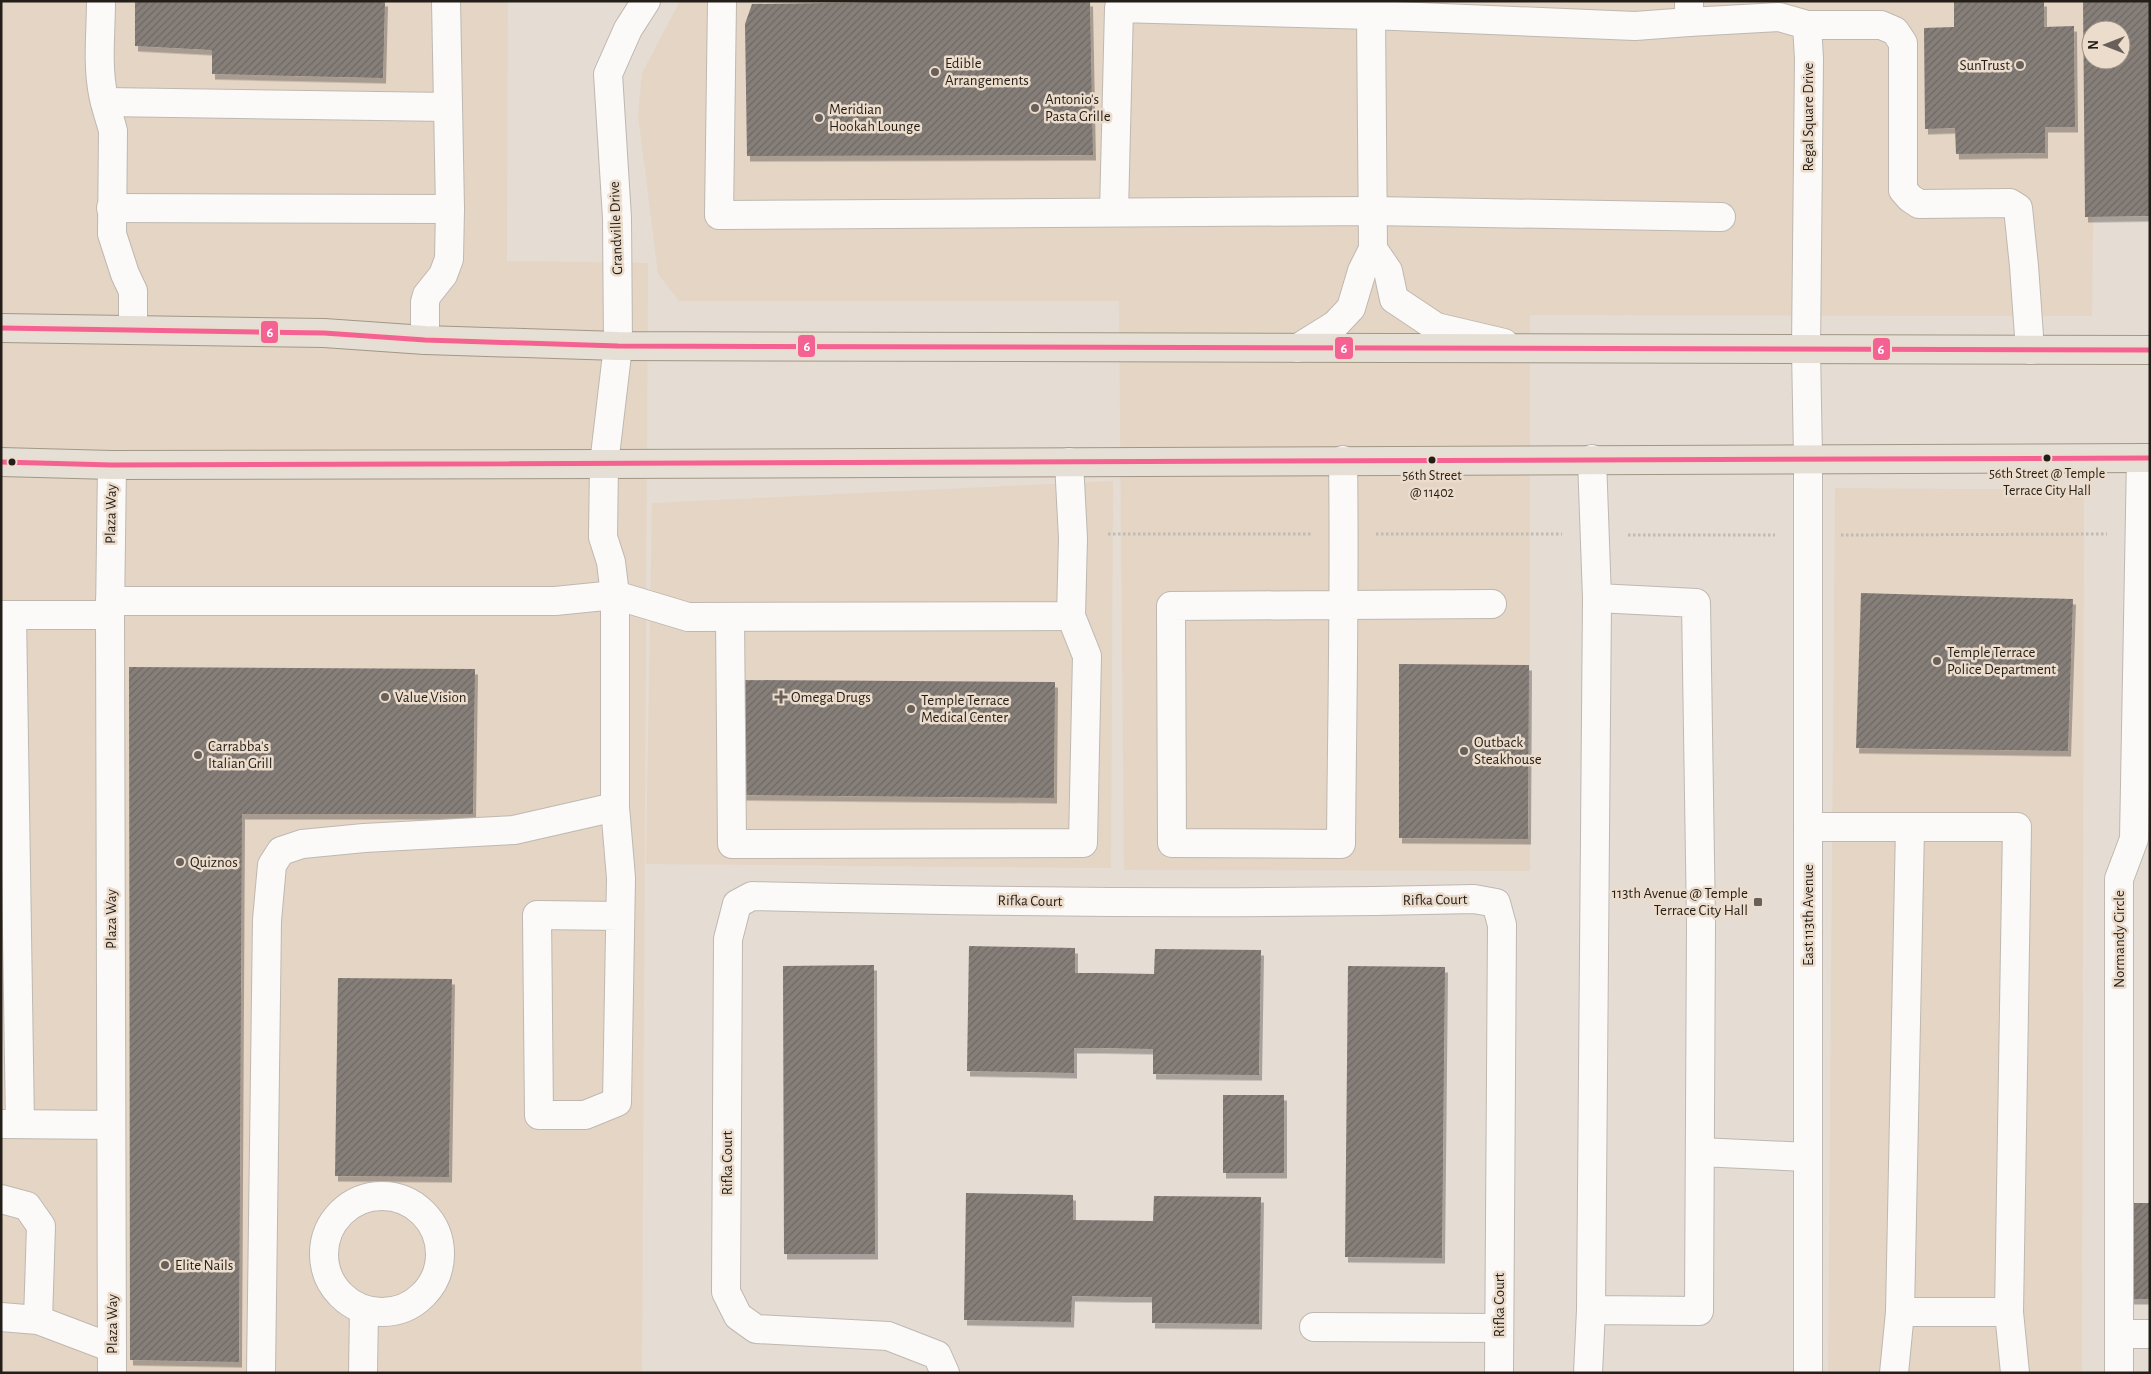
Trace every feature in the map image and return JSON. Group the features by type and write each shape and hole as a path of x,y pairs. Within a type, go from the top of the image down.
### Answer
{"main road":[{"path":"1,328 324,334 425,340 618,346 2150,350"},
{"path":"1,462 112,465 2145,458"}],"street":[{"path":"101,1 101,81 113,131 112,234 125,274 133,291 133,330"},
{"path":"425,340 425,302 427,295 442,275 450,252 446,1"},
{"name":"Grandville Drive","path":"620,916 537,915 539,1115 585,1115 617,1102 621,878 615,807 615,595 610,562 603,537 604,464 618,346 617,218 608,74 628,29 646,1"},
{"path":"722,1 720,215 1372,211 1721,217"},
{"path":"1114,212 1119,8 1371,15 1635,26 1689,12 1779,17 1807,25 1881,25 1896,31 1903,44 1903,190 1919,204 2010,203 2018,208 2030,350"},
{"path":"1298,348 1335,325 1351,308 1362,271 1373,249 1371,15"},
{"name":"Regal Square Drive","path":"1807,25 1809,59 1806,349 1808,458"},
{"path":"105,102 448,107"},
{"path":"111,208 450,209"},
{"path":"1373,249 1388,271 1394,299 1436,327 1525,349"},
{"name":"East 113th Avenue","path":"1808,458 1808,1373"},
{"name":"Normandy Circle","path":"2119,1373 2119,879 2134,839 2144,618 2139,534 2145,458"},
{"path":"1588,1373 1591,1310 1597,598 1592,459"},
{"path":"1343,460 1344,534 1343,604 1341,844 1172,843 1171,606 1343,604 1492,604"},
{"path":"730,617 732,844 1084,843 1087,656 1071,616 1072,538 1069,462"},
{"name":"Plaza Way","path":"112,465 110,608 112,1360"},
{"path":"111,1124 11,1124 7,615 110,608 554,601 615,595 688,618 1071,616"},
{"path":"1591,1310 1700,1311 1701,923 1696,603 1597,598"},
{"path":"261,1373 267,920 272,865 281,851 302,844 364,838 514,830 615,807"},
{"path":"1808,827 2017,827 2009,1312 2015,1373"},
{"path":"1894,1373 1900,1312 1910,827"},
{"name":"Rifka Court","path":"945,1373 937,1355 888,1336 756,1329 738,1316 726,1292 728,939 737,904 752,896 1306,903 1474,899 1496,903 1502,925 1499,1373"},
{"path":"1700,1152 1808,1158"},
{"path":"373,1196 393,1196 411,1203 426,1215 436,1232 440,1251 437,1270 428,1288 415,1301 398,1309 380,1312 364,1310 344,1298 332,1284 325,1266 324,1248 329,1229 340,1214 355,1202 373,1196"},
{"path":"1,1199 27,1206 41,1226 38,1320"},
{"path":"363,1373 364,1310"},
{"path":"1900,1312 2009,1312"},
{"path":"1,1318 38,1320 112,1360"},
{"path":"1314,1327 1499,1328"},
{"path":"2119,1334 2150,1334"}],"path":[{"path":"1108,534 2139,534"}],"shaded area":[{"path":"1,1 508,1 507,261 648,263 642,1373 1,1373"},
{"path":"680,1 2095,1 2092,20 2081,20 2081,70 2095,70 2092,316 1530,315 1530,871 1124,870 1119,301 679,301 658,274 638,115 642,73"},
{"path":"1113,481 1111,868 646,864 652,503"},
{"path":"1835,488 2084,490 2082,1373 1828,1373"}],"building":[{"path":"135,1 385,1 383,78 212,74 212,50 135,46"},
{"path":"1090,1 1093,155 747,156 745,24 752,4"},
{"path":"2044,1 2044,27 2074,26 2075,127 2045,127 2045,153 1956,154 1955,128 1925,129 1924,28 1954,27 1954,2"},
{"path":"2083,1 2150,1 2150,216 2085,217 2084,70 2131,70 2131,20 2083,20"},
{"path":"1861,593 2073,599 2068,751 1856,748"},
{"name":"Outback Steakhouse","path":"1399,664 1529,665 1528,839 1399,838"},
{"path":"129,667 475,669 473,814 242,814 239,1362 130,1360"},
{"path":"741,680 1055,682 1054,798 740,795"},
{"path":"969,946 1075,948 1075,973 1154,974 1155,949 1261,950 1259,1075 1153,1074 1153,1049 1101,1048 1074,1048 1074,1073 967,1071"},
{"path":"874,965 875,1254 784,1254 783,966"},
{"path":"1348,966 1445,967 1442,1258 1345,1257"},
{"path":"338,978 452,979 449,1177 335,1176"},
{"path":"1223,1095 1284,1095 1284,1173 1223,1173"},
{"path":"966,1193 1073,1195 1073,1220 1153,1221 1154,1196 1261,1197 1259,1324 1152,1323 1152,1297 1072,1296 1071,1322 964,1320"},
{"path":"2131,1203 2150,1203 2150,1299 2129,1299"}],"transit line":[{"name":"6","path":"1,328 324,333 425,340 618,346 2150,350"},
{"name":"6","path":"1,462 112,465 2150,458"}],"place":[{"name":"SunTrust","path":"2020,65"},
{"name":"Edible Arrangements","path":"935,72"},
{"name":"Antonio's Pasta Grille","path":"1035,108"},
{"name":"Meridian Hookah Lounge","path":"819,118"},
{"name":"56th Street @ Temple Terrace City Hall","path":"2047,458"},
{"name":"56th Street @ 11402","path":"1432,460"},
{"name":"Temple Terrace Police Department","path":"1937,661"},
{"name":"Value Vision","path":"385,697"},
{"name":"Omega Drugs","path":"781,697"},
{"name":"Temple Terrace Medical Center","path":"911,709"},
{"name":"Outback Steakhouse","path":"1464,751"},
{"name":"Carrabba's Italian Grill","path":"198,755"},
{"name":"Quiznos","path":"180,862"},
{"name":"113th Avenue @ Temple Terrace City Hall","path":"1758,902"},
{"name":"Elite Nails","path":"165,1265"}]}
